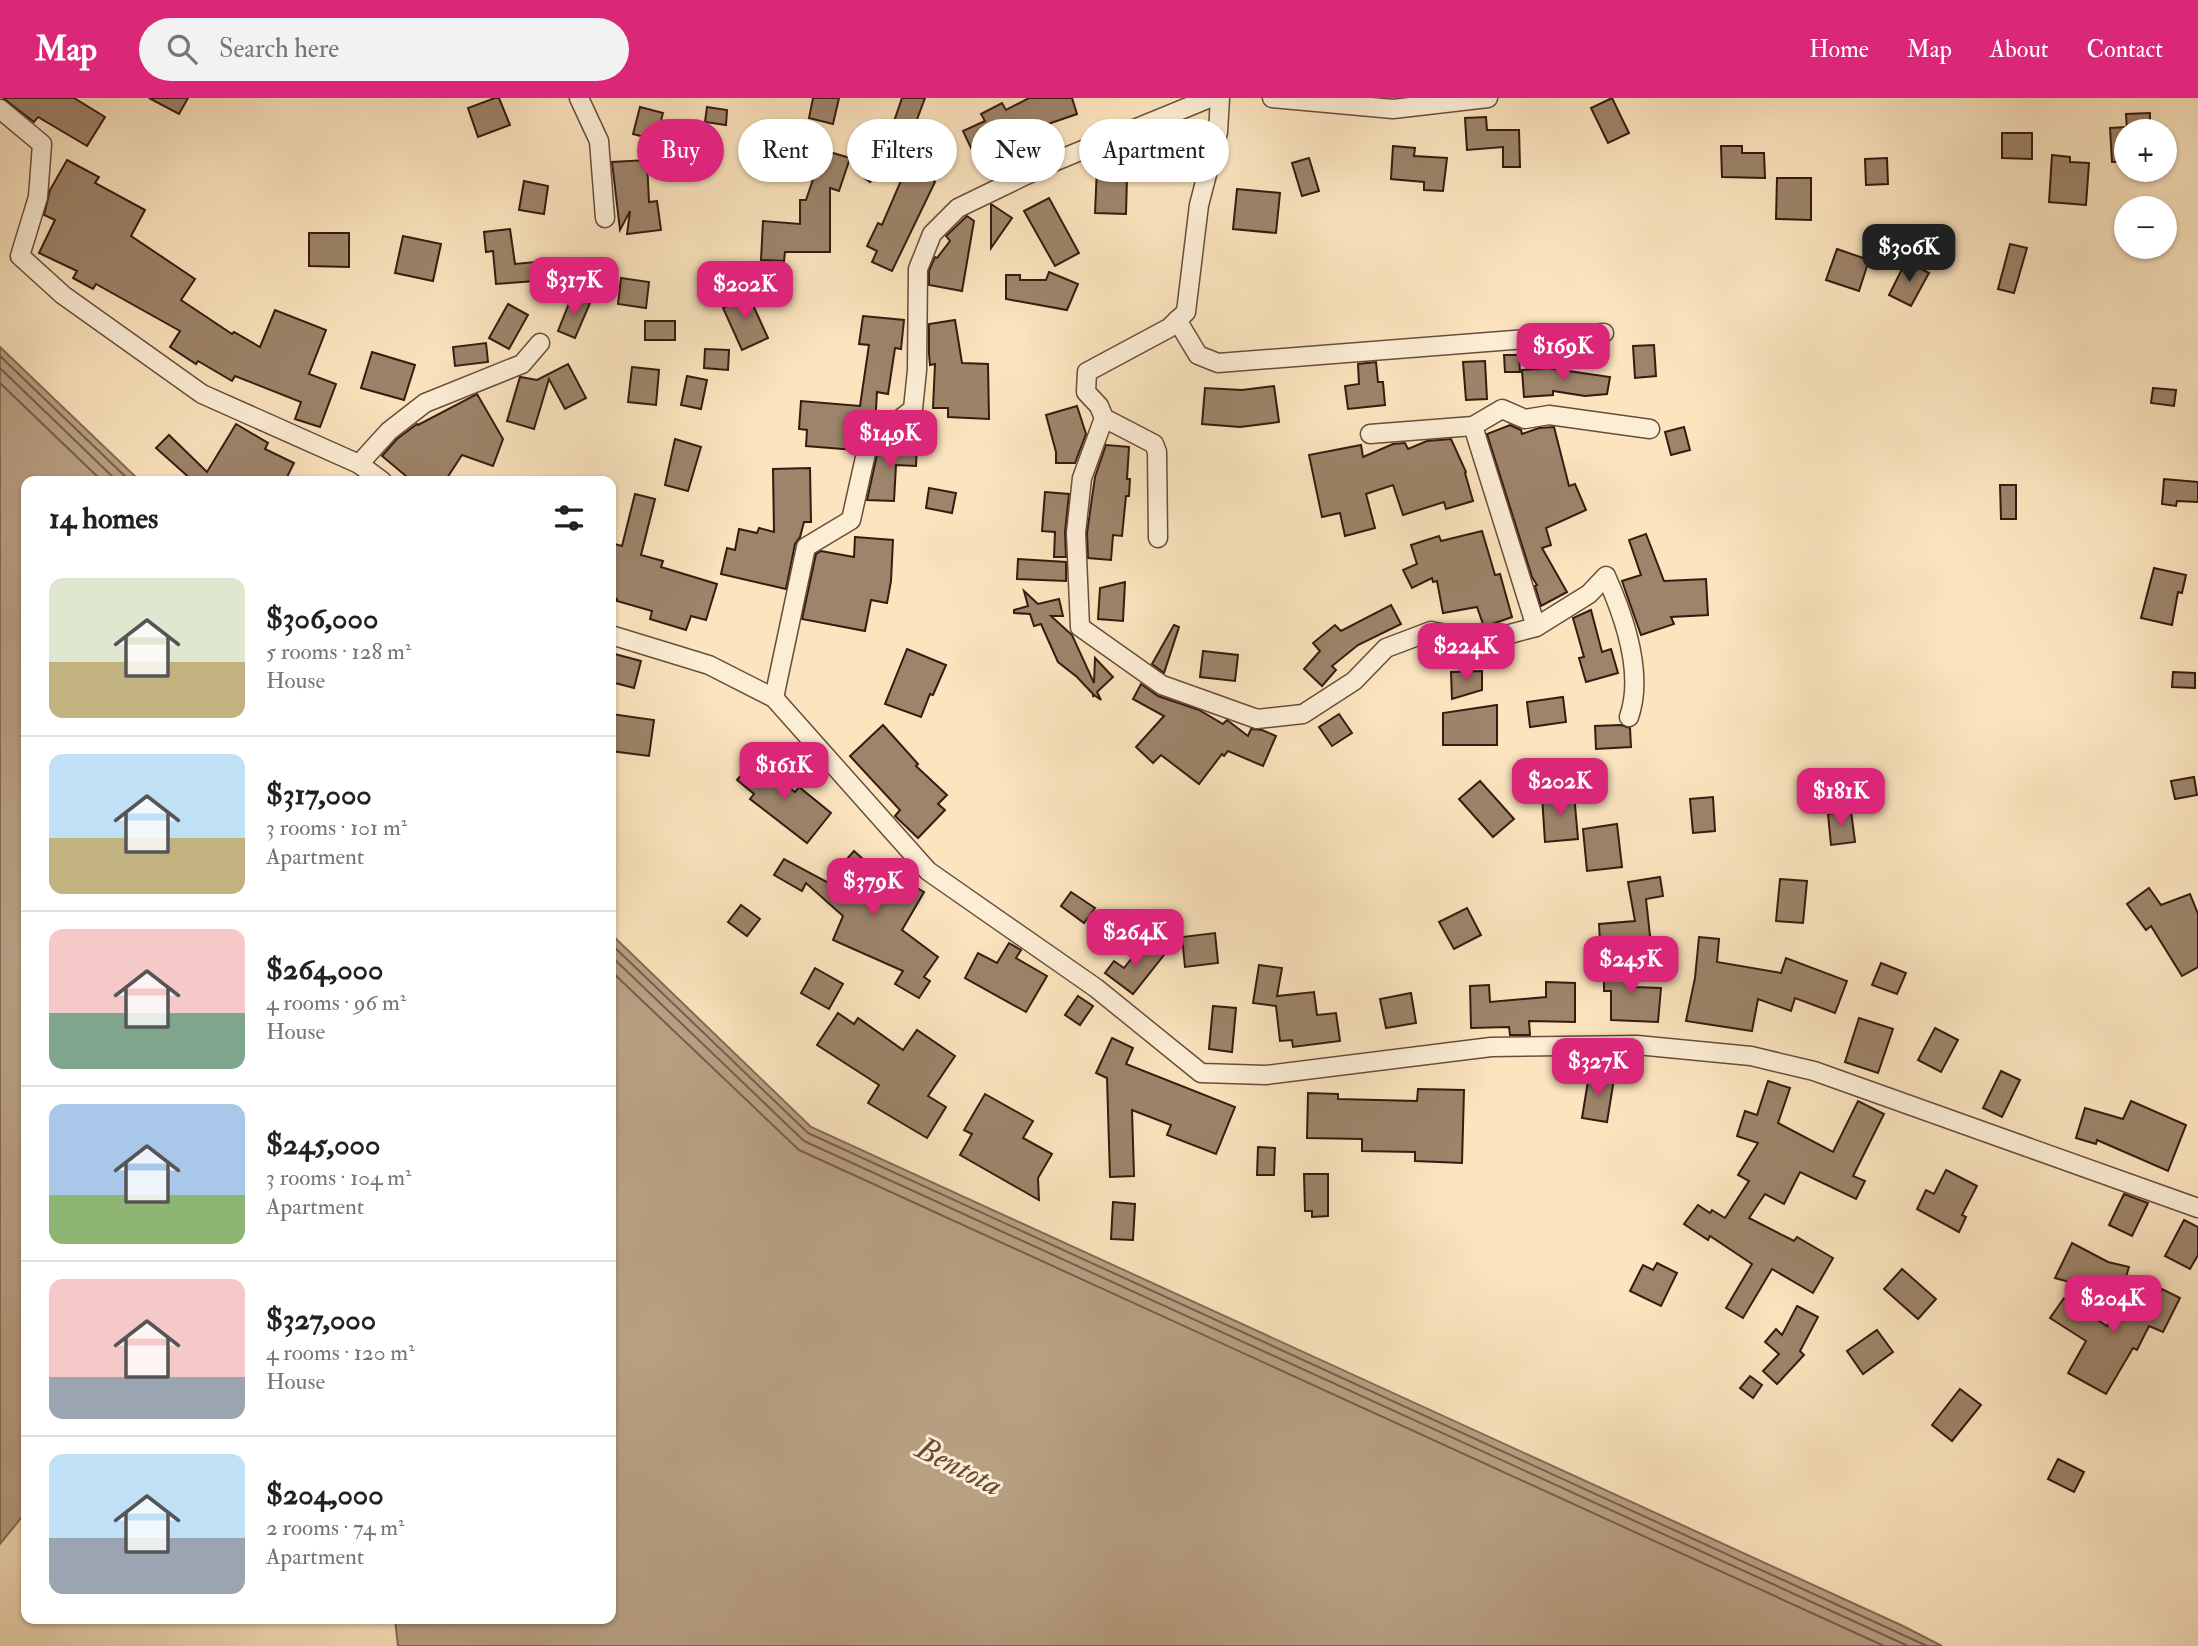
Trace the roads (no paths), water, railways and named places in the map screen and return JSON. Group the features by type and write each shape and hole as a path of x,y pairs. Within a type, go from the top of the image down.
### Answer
{"street":[{"path":"579,98 599,141 605,218"},
{"path":"774,698 806,547 851,520 868,444 913,409 917,370 918,269 932,234 958,208 1051,163 1210,98"},
{"path":"1158,538 1157,452 1154,444 1104,418 1099,406 1086,392 1087,372 1169,328 1186,312 1199,205 1218,132 1220,98"},
{"path":"1272,98 1393,109 1488,98"},
{"path":"0,109 42,144 38,197 20,256 63,295 202,394 359,464 375,476"},
{"path":"1177,320 1198,355 1218,363 1604,333"},
{"path":"359,464 388,431 425,403 522,363 540,343"},
{"path":"1370,434 1473,426 1502,409 1525,419 1549,415 1650,429"},
{"path":"1104,418 1082,478 1080,492 1076,533 1080,627 1162,685 1257,719 1303,714 1354,681 1386,648 1431,631 1484,642 1536,627 1589,593 1606,576 1620,607 1629,641 1635,701 1629,717"},
{"path":"1473,426 1536,627"},
{"path":"616,636 709,664 774,698 928,870 1096,988 1201,1073 1266,1075 1491,1047 1637,1045 1751,1056 1814,1071 2198,1208"}],"water":[{"path":"0,347 135,476 21,476 21,1518 0,1544"},
{"name":"Bentota","path":"616,939 811,1127 1942,1646 398,1646 396,1624 616,1624"}]}
